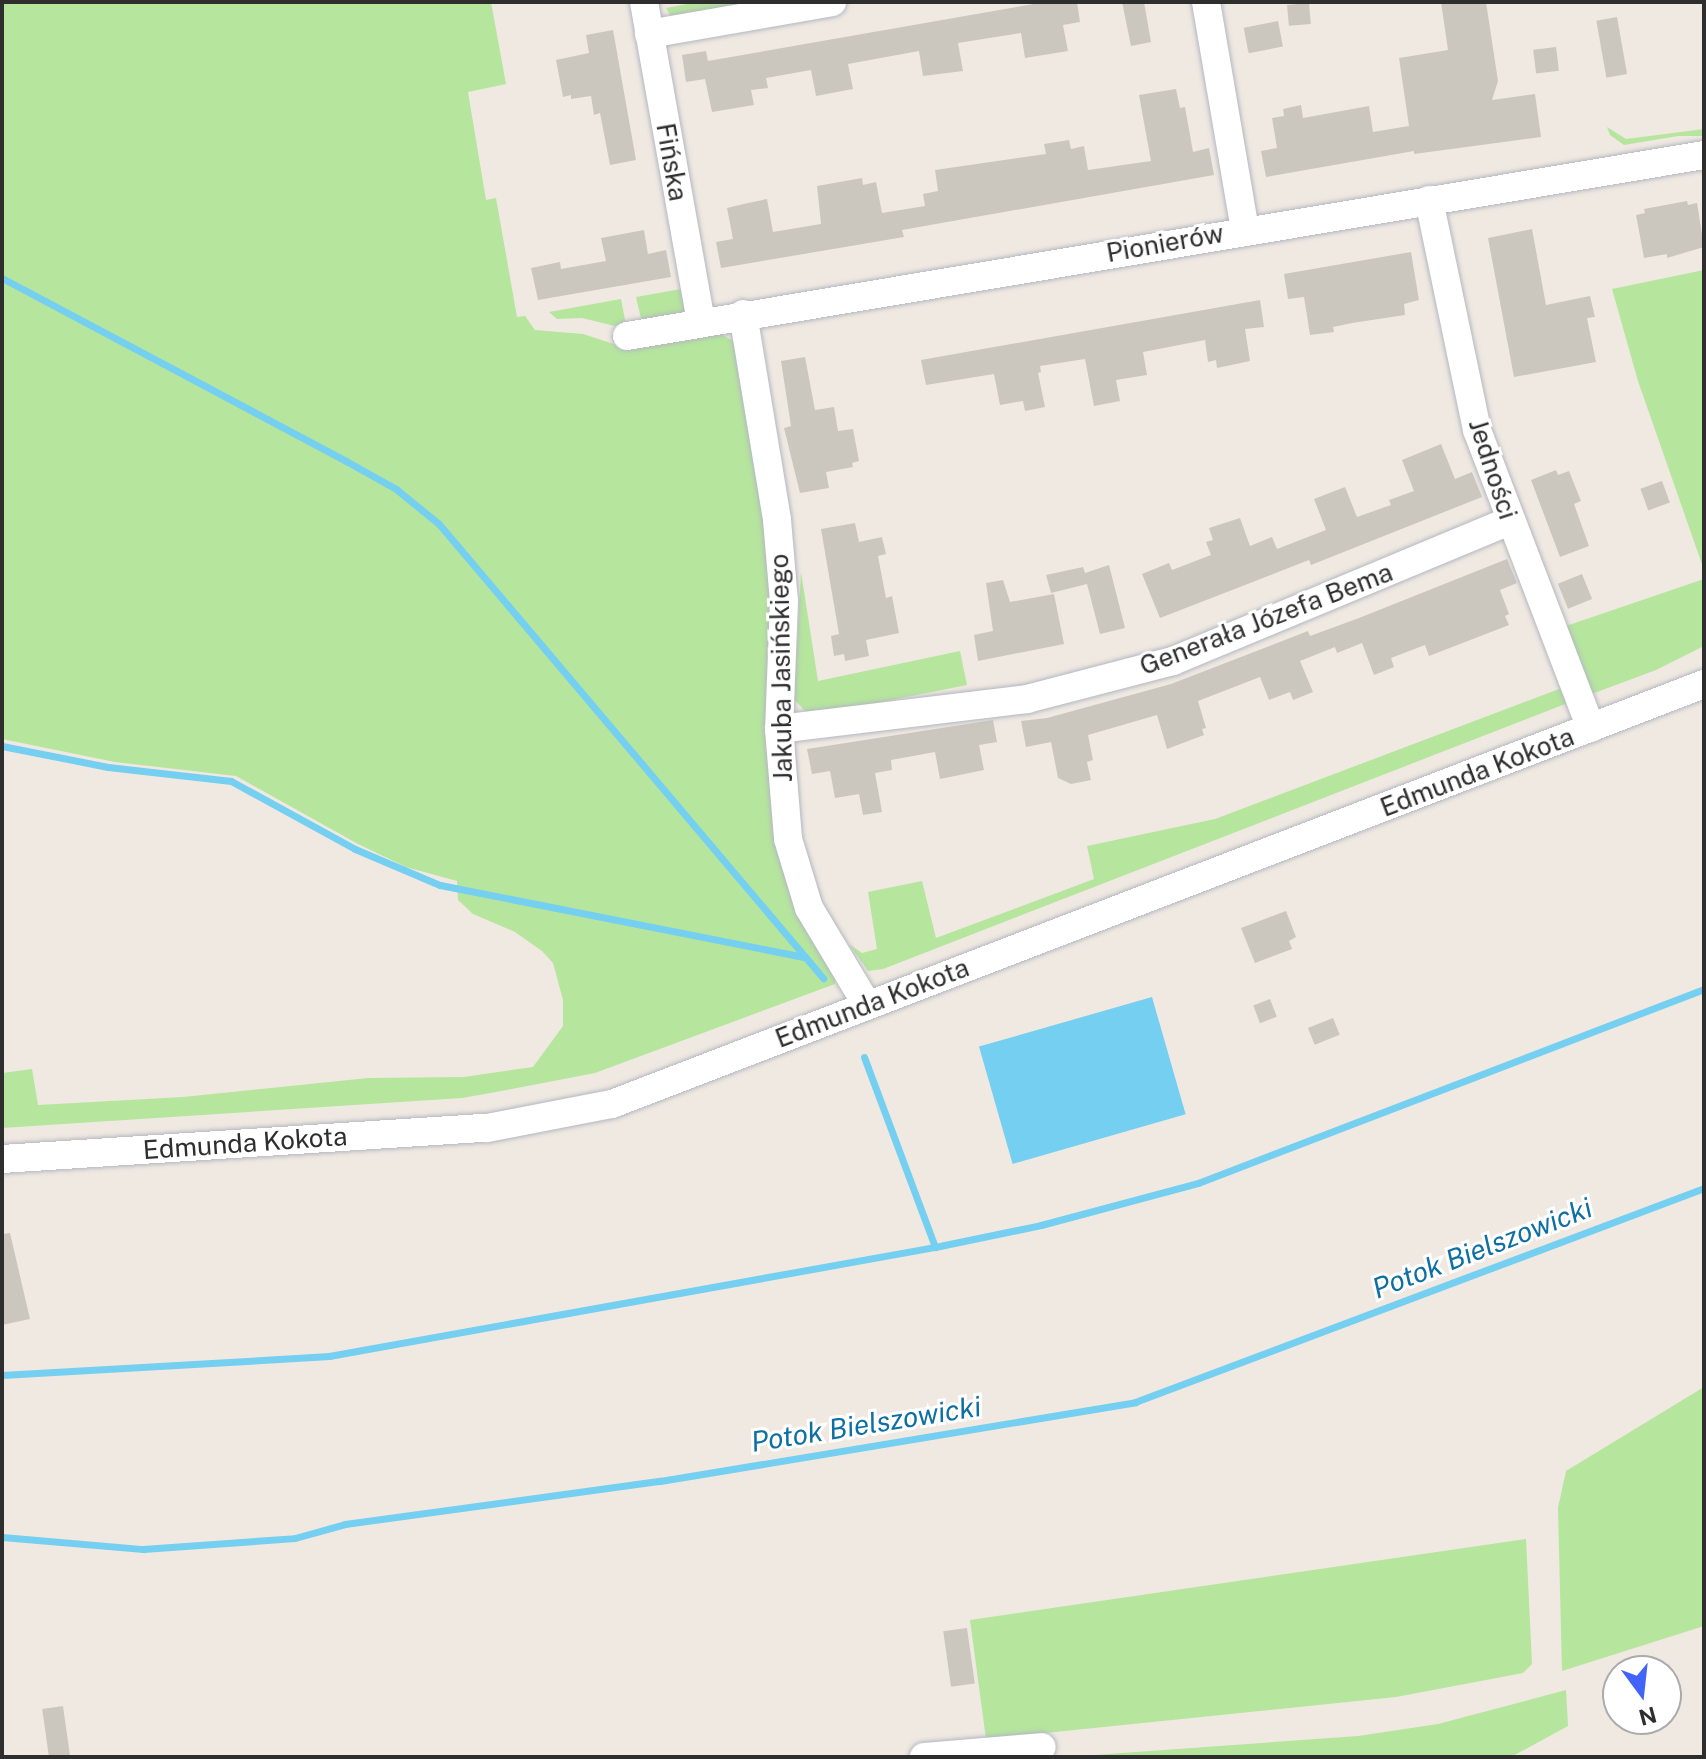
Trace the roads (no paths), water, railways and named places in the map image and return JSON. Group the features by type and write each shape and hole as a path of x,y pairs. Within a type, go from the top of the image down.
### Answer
{"street":[{"name":"Fińska","path":"644,2 701,321"},
{"path":"649,34 832,2"},
{"path":"1206,2 1245,230"},
{"name":"Pionierów","path":"627,336 701,321 1704,155"},
{"name":"Jedności","path":"1429,200 1477,430 1509,521 1591,728"},
{"name":"Jakuba Jasińskiego","path":"743,314 777,520 784,601 779,729 788,839 809,908 867,1005"},
{"name":"Generała Józefa Bema","path":"779,729 1027,699 1173,661 1509,521"},
{"name":"Edmunda Kokota","path":"2,1159 487,1128 612,1104 1704,684"},
{"path":"924,1757 1042,1747"}],"water":[{"path":"1152,997 1186,1114 1013,1164 979,1047"}],"waterway":[{"path":"2,278 396,489 439,524 823,978"},
{"path":"2,746 108,767 231,781 355,849 440,885 805,957"},
{"path":"2,1375 329,1356 935,1247 1041,1225 1198,1183 1704,989"},
{"path":"864,1057 935,1247"},
{"name":"Potok Bielszowicki","path":"2,1537 143,1549 295,1538 345,1524 660,1481 1135,1402 1704,1188"}]}
